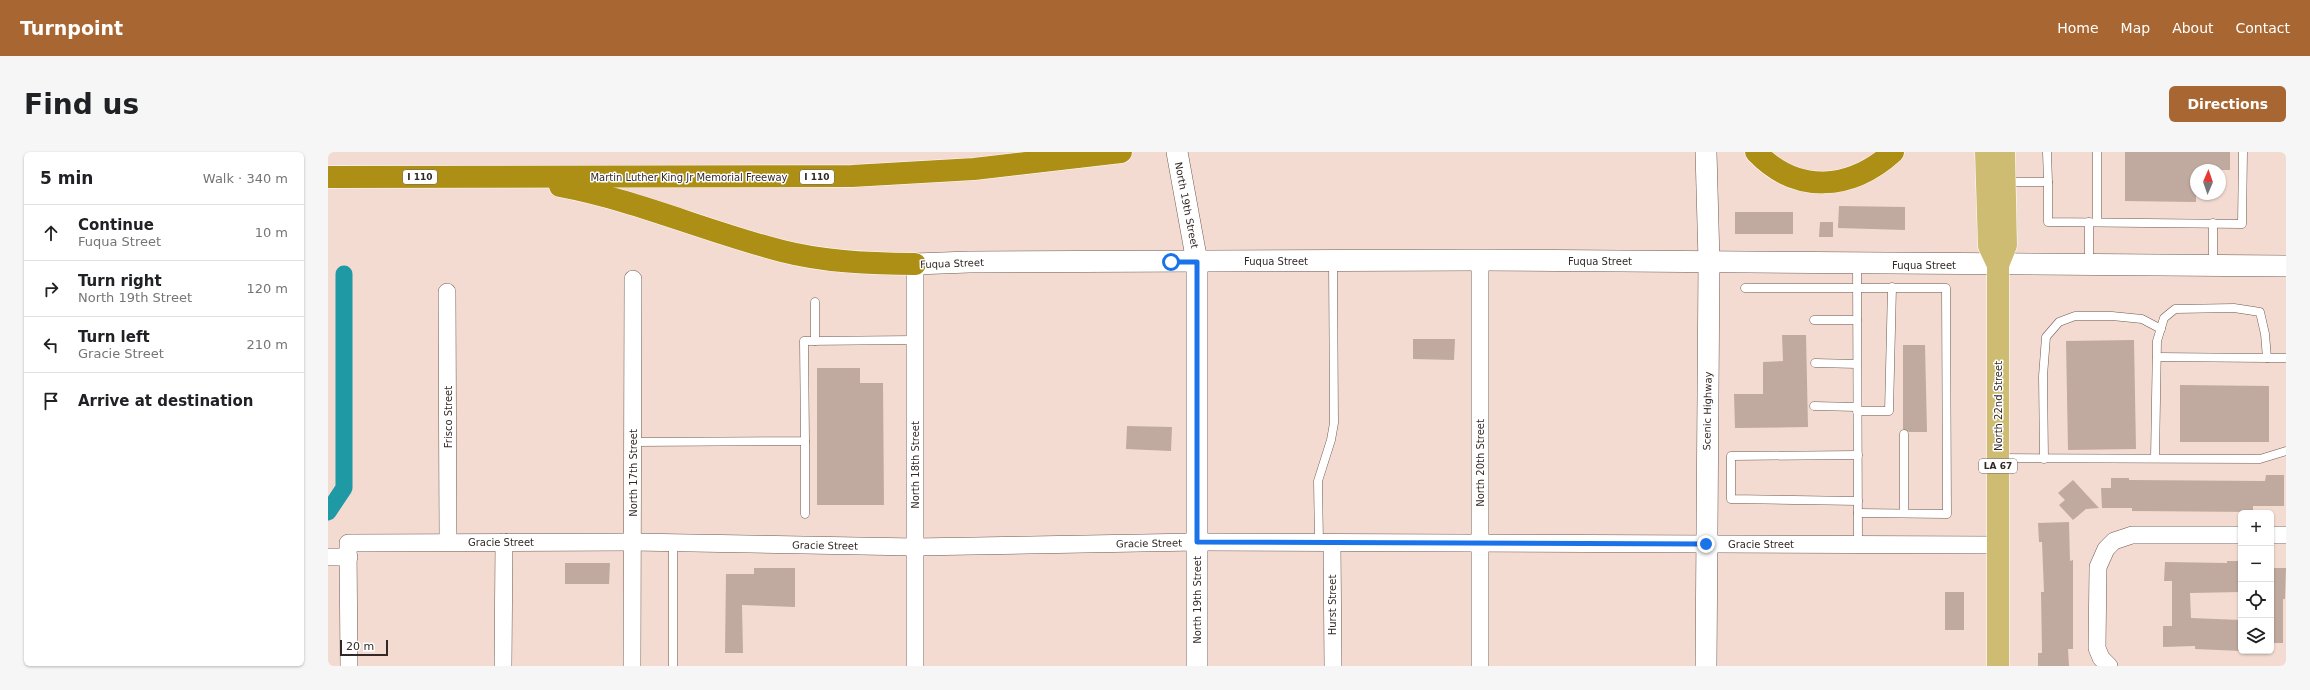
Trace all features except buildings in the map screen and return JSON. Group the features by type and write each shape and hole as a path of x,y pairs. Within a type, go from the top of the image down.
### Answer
{"highway":[{"name":"Martin Luther King Jr Memorial Freeway","path":"328,176 799,177 887,175 1010,166 1121,152"},
{"path":"1756,152 1776,168 1795,178 1829,182 1865,173 1893,152"},
{"path":"512,177 572,188 624,202 782,251 856,263 915,264"}],"main road":[{"name":"North 22nd Street","path":"1986,152 1989,246 1998,265"},
{"name":"North 22nd Street","path":"1998,666 1998,265 2006,245 2004,152"}],"street":[{"name":"North 19th Street","path":"1177,152 1197,262 1197,666"},
{"name":"Scenic Highway","path":"1706,666 1709,261 1707,153"},
{"name":"Fuqua Street","path":"915,264 969,262 1480,260 1709,261 1738,264 2286,266"},
{"name":"North 20th Street","path":"1480,260 1480,666"},
{"name":"North 18th Street","path":"915,264 915,666"},
{"name":"North 17th Street","path":"632,666 633,279"},
{"name":"Frisco Street","path":"447,292 448,542"},
{"path":"2110,666 2101,658 2097,648 2098,567 2106,549 2114,542 2132,535 2238,535"},
{"path":"2274,535 2286,535"},
{"name":"Gracie Street","path":"328,557 348,550 448,542 632,542 915,547 1197,542 1999,545"},
{"path":"503,666 504,542"},
{"name":"Hurst Street","path":"1325,543 1333,666"},
{"path":"348,550 349,666"}],"lane":[{"path":"2047,152 2048,222 2242,224 2243,152"},
{"path":"2089,265 2097,152"},
{"path":"2005,182 2048,182"},
{"path":"2213,223 2213,266"},
{"path":"1325,543 1318,481 1331,440 1334,423 1333,261"},
{"path":"1857,264 1858,544"},
{"path":"1745,288 1857,286 1946,288 1948,514 1858,513"},
{"path":"1814,406 1889,411 1892,287"},
{"path":"815,302 815,341"},
{"path":"2155,458 2157,341 2164,318 2175,309 2234,308 2260,312 2265,334 2267,358"},
{"path":"2044,459 2043,376 2046,337 2059,322 2075,316 2112,316 2142,319 2161,329"},
{"path":"1814,320 1857,320"},
{"path":"805,514 804,341 915,340"},
{"path":"2157,357 2286,358"},
{"path":"1815,363 1857,364"},
{"path":"1904,434 1904,514"},
{"path":"633,442 805,441"},
{"path":"1998,458 2260,459 2286,451"},
{"path":"1858,455 1731,456 1731,500 1858,501"},
{"path":"673,543 673,666"}],"waterway":[{"path":"328,512 344,488 344,274"}],"route":[{"path":"1171,262 1197,262 1197,542 1706,544"}]}
